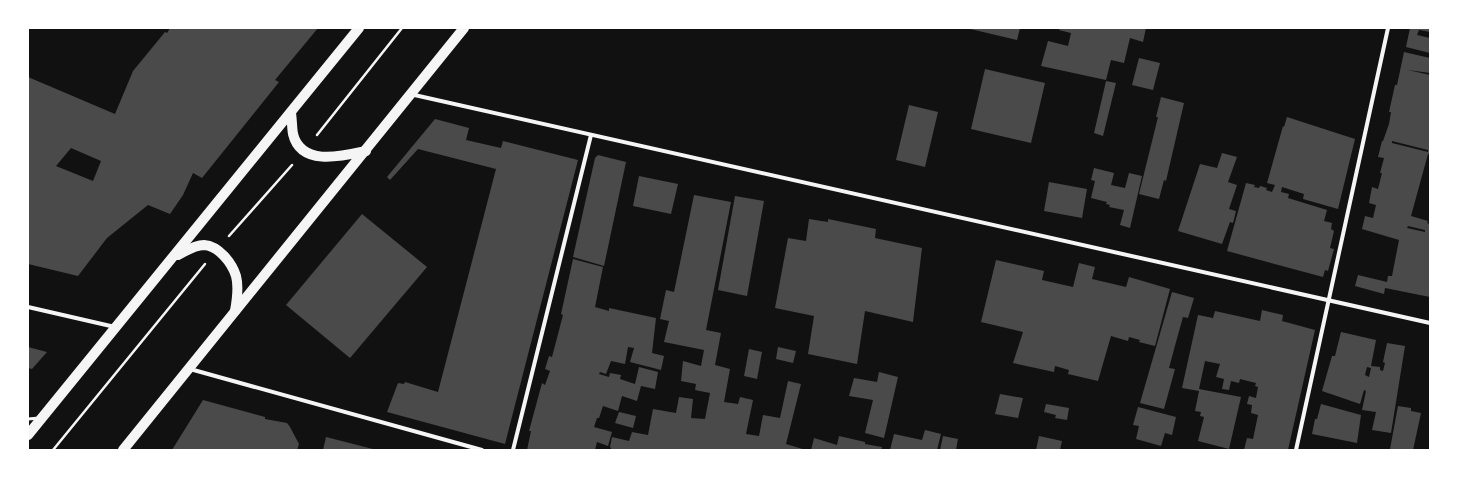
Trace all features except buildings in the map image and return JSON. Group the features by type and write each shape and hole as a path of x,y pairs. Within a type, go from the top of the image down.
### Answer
{"main road":[{"path":"28,436 359,28"},
{"path":"123,450 464,28"},
{"path":"291,113 293,135 297,143 305,151 315,156 342,156 366,151"},
{"path":"172,258 191,248 205,245 226,257 236,277 236,311"}],"street":[{"path":"1296,450 1388,28"},
{"path":"410,94 1430,323"},
{"path":"513,450 591,134"},
{"path":"28,307 115,327"},
{"path":"189,369 482,450"}],"lane":[{"path":"28,418 43,417"}]}
